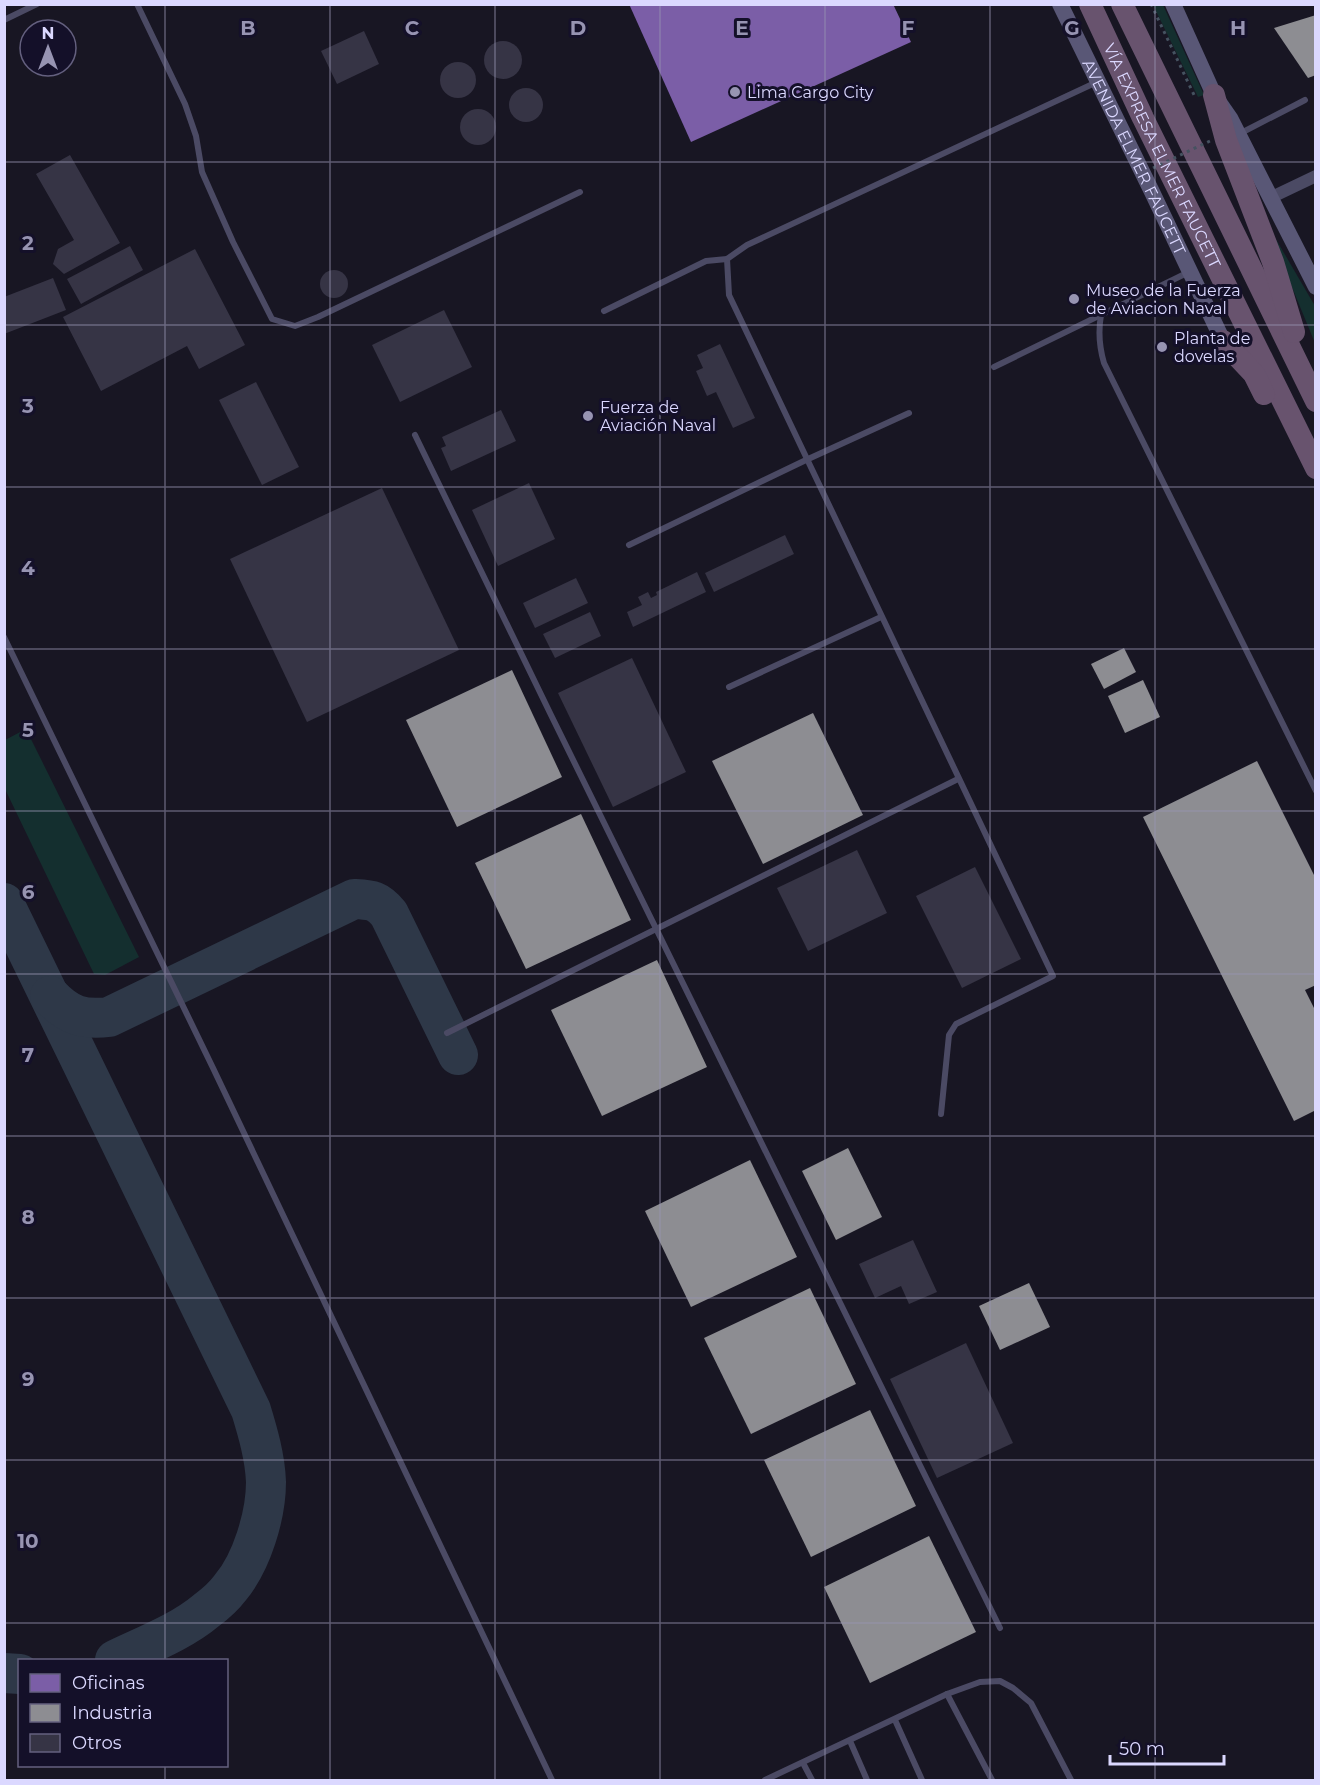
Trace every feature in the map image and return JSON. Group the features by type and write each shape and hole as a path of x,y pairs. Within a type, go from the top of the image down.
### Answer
{"highway":[{"name":"VÍA EXPRESA ELMER FAUCETT","path":"1089,4 1316,468"},
{"name":"VÍA EXPRESA ELMER FAUCETT","path":"1122,4 1316,400"},
{"path":"1206,99 1226,140 1273,262 1316,400"},
{"path":"1223,341 1254,374 1303,469 1316,480"}],"main road":[{"name":"AVENIDA ELMER FAUCETT","path":"1060,4 1223,341"},
{"path":"1173,4 1206,99 1230,118 1316,287"}],"street":[{"path":"1272,197 1316,176"}],"lane":[{"path":"4,20 37,4"},
{"path":"137,4 185,104 196,136 202,172 233,242 272,319 295,326 318,317 580,192"},
{"path":"604,311 706,261 727,259 747,245 1098,82"},
{"path":"1238,134 1305,100"},
{"path":"727,259 729,295 1053,976 956,1024 949,1035 940,1114"},
{"path":"994,367 1190,272"},
{"path":"1101,315 1098,332 1099,347 1104,363 1316,791"},
{"path":"629,545 909,413"},
{"path":"415,435 1000,1628"},
{"path":"729,687 881,617"},
{"path":"4,637 213,1068 552,1780"},
{"path":"447,1033 958,779"},
{"path":"767,1780 947,1694 981,1682 1000,1681 1030,1703 1071,1780"},
{"path":"947,1694 992,1780"},
{"path":"895,1720 922,1780"},
{"path":"850,1741 867,1780"},
{"path":"803,1763 812,1780"}],"path":[{"path":"1151,4 1206,99"},
{"path":"1153,168 1212,140"}],"green space":[{"path":"1153,5 1163,5 1204,95 1198,97"},
{"path":"1263,217 1315,306 1315,343"},
{"path":"26,729 139,957 105,975 94,974 5,789 5,740"}],"building: Oficinas":[{"name":"Lima Cargo City","path":"629,4 893,4 911,42 691,142"}],"building: Industria":[{"path":"1316,15 1316,75 1308,78 1274,28"},
{"path":"1124,648 1136,672 1104,689 1091,664"},
{"path":"512,670 562,777 457,827 406,720"},
{"path":"1143,680 1160,717 1125,733 1108,696"},
{"path":"813,713 863,815 763,864 712,761"},
{"path":"1257,761 1316,879 1316,985 1305,990 1316,1012 1316,1110 1294,1121 1143,817"},
{"path":"581,814 631,920 526,969 475,863"},
{"path":"657,960 707,1067 602,1116 551,1010"},
{"path":"848,1148 882,1217 836,1240 802,1171"},
{"path":"750,1160 797,1257 691,1307 645,1211"},
{"path":"1029,1283 1050,1327 1000,1350 979,1306"},
{"path":"810,1288 856,1384 751,1434 704,1338"},
{"path":"870,1410 916,1506 811,1557 764,1460"},
{"path":"929,1536 976,1632 870,1683 824,1587"}],"building: Otros":[{"path":"364,31 379,64 337,84 321,51"},
{"path":"503,41 516,47 522,60 516,73 503,79 490,73 484,60 490,47"},
{"path":"458,62 471,67 476,80 471,93 458,98 445,93 440,80 445,67"},
{"path":"526,88 538,93 543,105 538,117 526,122 514,117 509,105 514,93"},
{"path":"478,109 491,114 496,127 491,140 478,145 465,140 460,127 465,114"},
{"path":"70,155 120,243 64,274 53,264 58,249 74,240 36,174"},
{"path":"130,246 143,270 81,304 67,279"},
{"path":"195,249 245,345 199,369 187,346 101,391 63,317"},
{"path":"334,270 344,274 348,284 344,294 334,298 324,294 320,284 324,274"},
{"path":"53,278 66,310 4,334 4,297"},
{"path":"444,310 472,367 400,402 372,345"},
{"path":"720,344 755,418 733,428 716,392 707,396 696,371 703,368 697,355"},
{"path":"256,382 299,467 262,485 219,400"},
{"path":"501,410 516,441 451,471 441,448 446,446 442,437"},
{"path":"529,483 555,539 498,566 472,510"},
{"path":"382,488 459,650 307,722 230,559"},
{"path":"785,535 794,554 714,592 705,573"},
{"path":"697,572 706,592 633,627 627,612 642,605 638,597 648,592 651,598 657,595 656,592"},
{"path":"576,578 588,603 535,628 523,603"},
{"path":"590,612 601,636 555,658 543,634"},
{"path":"632,658 686,772 613,807 558,693"},
{"path":"857,850 887,913 808,951 777,888"},
{"path":"975,867 1021,959 962,988 916,896"},
{"path":"913,1240 937,1292 909,1304 901,1286 875,1298 859,1264"},
{"path":"966,1343 1013,1443 937,1478 890,1379"}],"taxiway":[{"path":"50,996 77,1015 91,1018 109,1017 354,899 365,900 377,903 389,914 458,1055"},
{"path":"4,903 251,1410 264,1463 265,1495 256,1538 245,1565 230,1588 213,1605 186,1625 117,1659"},
{"path":"4,1673 18,1674"}],"place":[{"name":"Lima Cargo City","path":"735,92"},
{"name":"Museo de la Fuerza de Aviacion Naval","path":"1074,299"},
{"name":"Planta de dovelas","path":"1162,347"},
{"name":"Fuerza de Aviación Naval","path":"588,416"}]}
